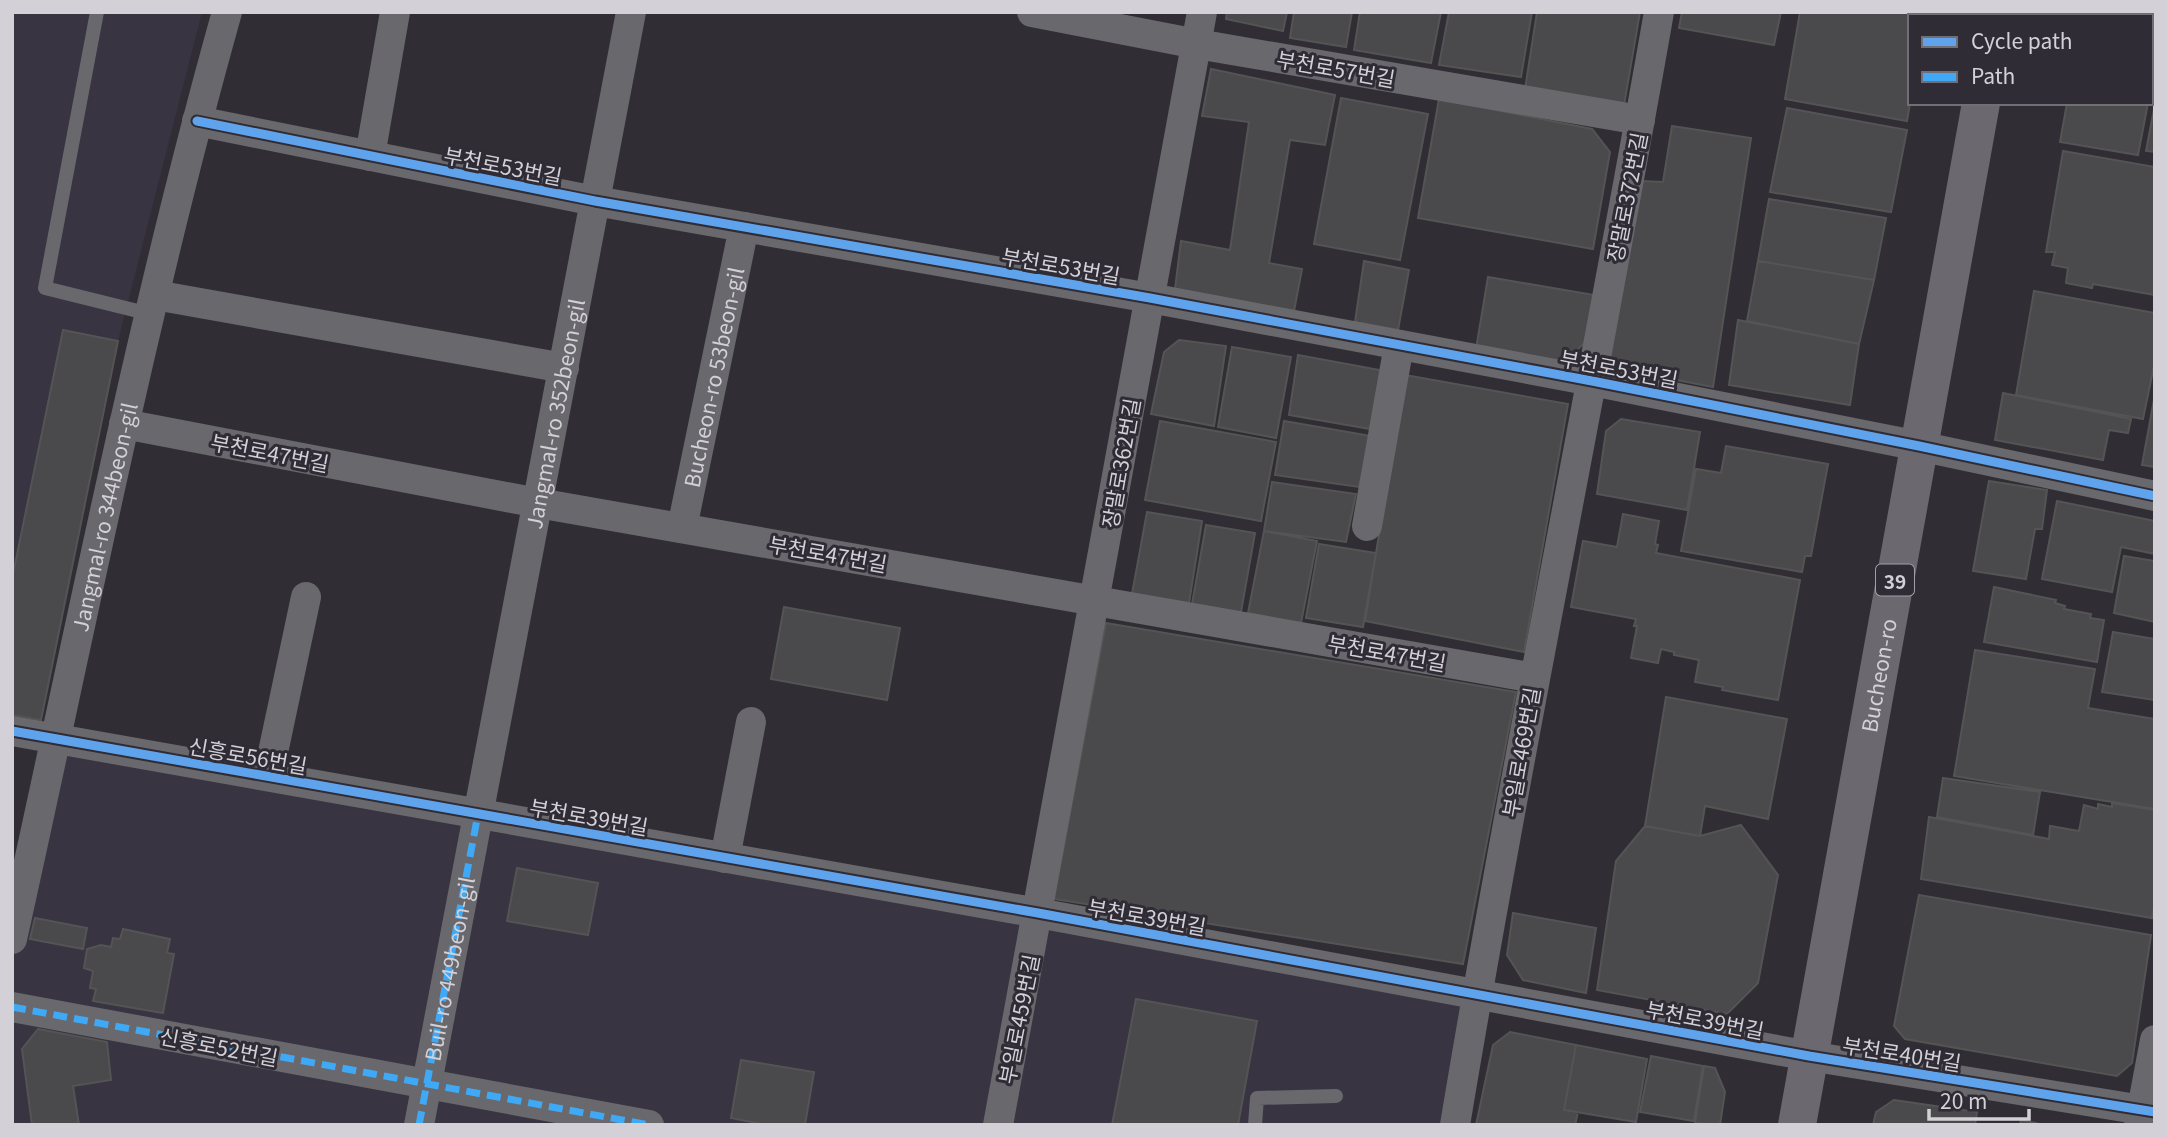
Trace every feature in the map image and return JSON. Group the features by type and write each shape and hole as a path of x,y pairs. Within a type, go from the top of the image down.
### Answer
{"main road":[{"name":"Bucheon-ro","path":"1797,1125 1981,105"}],"street":[{"name":"Jangmal-ro 344beon-gil","path":"12,939 124,424 197,121 227,12"},
{"path":"370,156 395,12"},
{"name":"Jangmal-ro 352beon-gil","path":"478,814 631,12"},
{"name":"부천로57번길","path":"1032,12 1196,44 1640,120"},
{"name":"장말로362번길","path":"1038,913 1202,12"},
{"name":"장말로372번길","path":"1592,381 1659,12"},
{"name":"부천로53번길","path":"197,121 595,201 1150,298 1592,381 2155,496"},
{"name":"Bucheon-ro 53beon-gil","path":"682,528 744,227"},
{"path":"152,305 564,368"},
{"path":"1367,526 1399,345"},
{"name":"부일로469번길","path":"1455,1125 1534,678 1592,381"},
{"name":"부천로47번길","path":"124,424 538,503 1534,678"},
{"path":"268,776 306,597"},
{"path":"725,858 751,722"},
{"name":"신흥로56번길","path":"12,731 478,814"},
{"name":"부천로39번길","path":"478,814 1038,913 1809,1056"},
{"name":"Buil-ro 449beon-gil","path":"419,1125 478,814"},
{"name":"부일로459번길","path":"998,1125 1038,913"},
{"name":"신흥로52번길","path":"12,1007 649,1125"},
{"path":"2145,1115 2155,1040"},
{"name":"부천로40번길","path":"1809,1056 2145,1115"}],"lane":[{"path":"97,12 46,288 152,305"},
{"path":"1255,1125 1257,1098 1336,1096"}],"shaded area":[{"path":"12,12 202,12 118,341 41,720 12,715"},
{"path":"57,739 1471,997 1449,1125 14,1125 12,939"}],"building":[{"path":"1227,12 1287,12 1283,31 1226,19"},
{"path":"1294,12 1352,12 1346,47 1290,38"},
{"path":"1360,12 1441,12 1431,63 1354,50"},
{"path":"1449,12 1532,12 1521,77 1439,65"},
{"path":"1537,12 1640,12 1624,105 1525,89"},
{"path":"1682,12 1781,12 1774,45 1679,28"},
{"path":"1800,12 1929,12 1908,14 1910,105 1907,121 1785,99"},
{"path":"2155,12 2153,73 2153,14 2084,14"},
{"path":"1211,69 1335,95 1325,145 1290,140 1269,263 1302,269 1294,311 1175,289 1181,241 1230,250 1249,122 1202,116"},
{"path":"1341,98 1428,114 1400,260 1314,244"},
{"path":"1439,99 1592,129 1610,152 1593,249 1418,218"},
{"path":"2155,104 2155,152 2146,151"},
{"path":"2067,105 2148,105 2138,155 2060,142"},
{"path":"1787,108 1907,130 1891,212 1770,192"},
{"path":"1672,126 1751,138 1713,387 1609,367 1642,181 1663,182"},
{"path":"2063,151 2155,167 2155,295 2093,284 2092,288 2066,283 2068,268 2052,265 2055,252 2046,252"},
{"path":"1769,199 1886,218 1874,280 1758,261"},
{"path":"1364,261 1409,270 1398,330 1355,322"},
{"path":"1758,261 1874,280 1859,344 1747,321"},
{"path":"1488,277 1594,295 1587,341 1561,364 1476,349"},
{"path":"2034,291 2155,313 2155,361 2143,419 2016,395"},
{"path":"1738,320 1859,344 1850,405 1729,385"},
{"path":"63,330 118,341 41,720 12,715 12,579"},
{"path":"1179,340 1226,346 1214,426 1151,414 1164,352"},
{"path":"1232,347 1291,357 1276,438 1218,427"},
{"path":"1298,355 1385,371 1376,430 1289,415"},
{"path":"1405,375 1568,404 1524,652 1365,621"},
{"path":"2003,393 2131,419 2128,433 2109,430 2103,460 1995,440"},
{"path":"2155,394 2155,467 2142,465"},
{"path":"1621,419 1700,432 1687,510 1597,494 1606,431"},
{"path":"1160,421 1276,442 1261,521 1145,500"},
{"path":"1284,421 1371,436 1359,487 1275,475"},
{"path":"1726,446 1828,464 1811,556 1805,556 1802,572 1681,551 1696,469 1721,473"},
{"path":"1989,481 2047,490 2042,529 2035,529 2026,579 1973,571"},
{"path":"1272,482 1356,494 1346,542 1264,531"},
{"path":"2057,501 2155,521 2155,554 2121,547 2112,592 2042,579"},
{"path":"1147,512 1202,521 1189,603 1132,594"},
{"path":"1623,514 1659,521 1656,553 1800,580 1778,700 1695,682 1699,660 1674,655 1674,652 1661,649 1658,663 1631,658 1636,619 1571,607 1583,541 1617,547"},
{"path":"1206,525 1255,533 1241,612 1192,604"},
{"path":"1264,531 1317,541 1301,623 1248,613"},
{"path":"1319,544 1376,553 1363,627 1306,618"},
{"path":"2124,556 2155,561 2155,622 2114,613"},
{"path":"1994,587 2056,600 2055,603 2065,606 2064,609 2091,614 2090,618 2104,620 2097,662 1984,642"},
{"path":"784,607 900,628 887,700 771,679"},
{"path":"1106,623 1516,692 1463,964 1054,899"},
{"path":"2113,632 2155,639 2155,700 2102,692"},
{"path":"1975,650 2095,669 2088,708 2155,719 2155,809 1954,776"},
{"path":"1666,697 1787,719 1768,819 1705,806 1700,836 1645,826"},
{"path":"1943,778 2040,792 2033,835 1937,817"},
{"path":"2112,803 2155,810 2155,903 2152,918 1921,879 1929,817 2049,839 2050,826 2079,831 2084,805 2098,809 2098,804 2112,807"},
{"path":"1741,825 1778,875 1758,983 1727,1014 1597,990 1616,861 1645,826 1700,836"},
{"path":"517,868 598,883 588,935 507,921"},
{"path":"1919,895 2151,935 2132,1063 2117,1076 1905,1039 1894,1026"},
{"path":"1513,913 1596,928 1586,993 1523,980 1507,955"},
{"path":"35,918 87,928 83,949 30,939"},
{"path":"123,929 170,939 167,953 174,954 163,1013 93,1001 96,989 90,988 93,971 84,968 87,949 101,945 111,947 113,938 120,939"},
{"path":"1136,999 1257,1021 1238,1125 1112,1125"},
{"path":"38,1029 107,1042 111,1080 73,1086 79,1125 32,1125 22,1049"},
{"path":"1510,1032 1576,1045 1564,1110 1578,1112 1575,1125 1476,1125 1493,1045"},
{"path":"1576,1045 1647,1059 1636,1122 1564,1110"},
{"path":"1651,1056 1703,1066 1694,1121 1640,1112"},
{"path":"741,1060 814,1072 805,1125 767,1125 731,1118"},
{"path":"1704,1066 1715,1068 1725,1092 1720,1125 1695,1123"},
{"path":"1894,1100 1977,1112 1975,1125 1873,1125 1876,1112"},
{"path":"2021,1120 2044,1125 2020,1125"}],"marked path":[{"path":"419,1125 478,814"},
{"path":"12,1007 649,1125"}],"cycle path":[{"path":"197,121 595,201 1150,298 1592,381 2155,496"},
{"path":"12,731 1038,913 1809,1056 2155,1112"}]}
